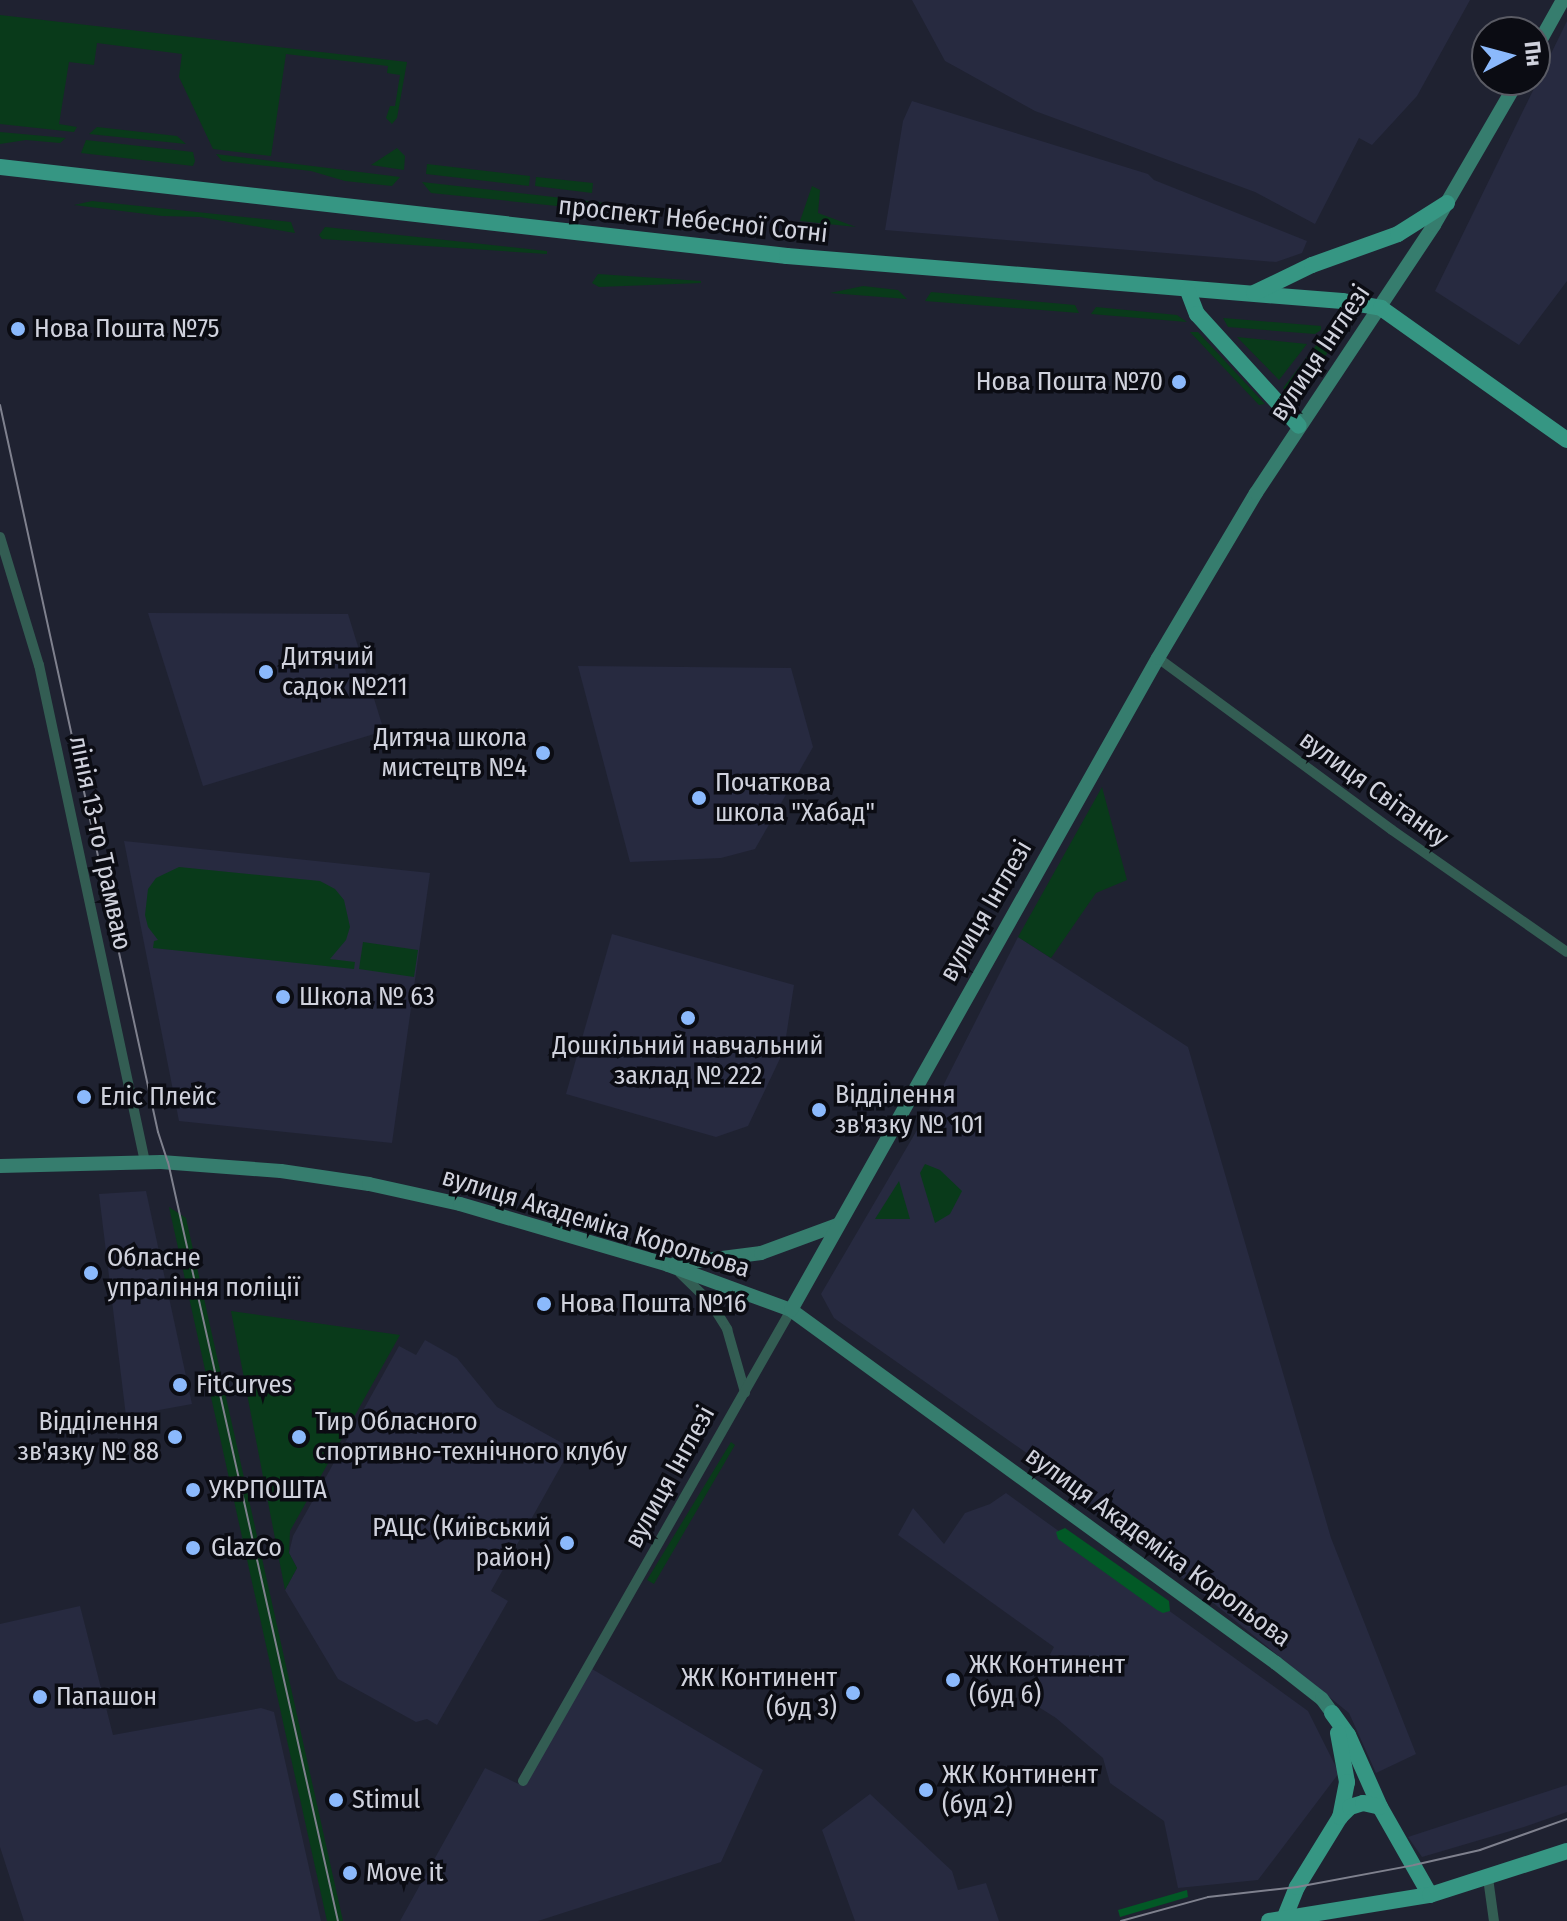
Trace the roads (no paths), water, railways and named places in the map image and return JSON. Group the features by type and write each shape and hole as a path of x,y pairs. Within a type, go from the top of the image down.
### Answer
{"main road":[{"path":"1551,21 1563,0"},
{"name":"вулиця Інглезі","path":"791,1310 1158,658 1299,426 1381,308 1447,203 1509,96"},
{"name":"проспект Небесної Сотні","path":"0,167 787,256 1188,291 1333,300 1381,308"},
{"path":"1250,295 1312,265 1398,234 1447,203"},
{"path":"1188,291 1197,314 1299,426"},
{"path":"1381,308 1567,440"},
{"name":"вулиця Академіка Корольова","path":"0,1166 145,1162 281,1171 369,1184 460,1204 668,1265 791,1310 1286,1671 1322,1699 1332,1713"},
{"path":"668,1265 761,1253 837,1225"},
{"path":"1332,1713 1348,1735 1380,1807 1430,1895"},
{"path":"1332,1713 1347,1782 1340,1817"},
{"path":"1279,1920 1340,1817 1350,1807 1363,1803 1380,1807"},
{"path":"1279,1920 1430,1895 1567,1851"}],"street":[{"name":"лінія 13-го Трамваю","path":"0,537 39,665 145,1162"},
{"name":"вулиця Світанку","path":"1158,658 1392,830 1567,952"},
{"path":"668,1265 711,1303 727,1329 745,1392"},
{"name":"вулиця Інглезі","path":"523,1781 791,1310"},
{"path":"1488,1878 1494,1921"}],"tram line":[{"path":"0,405 158,1132 168,1162 338,1921"},
{"path":"1121,1921 1208,1897 1297,1887 1480,1850 1567,1819"}],"place":[{"name":"Нова Пошта №75","path":"18,329"},
{"name":"Нова Пошта №70","path":"1179,382"},
{"name":"Дитячий садок №211","path":"266,672"},
{"name":"Дитяча школа мистецтв №4","path":"543,753"},
{"name":"Початкова школа \"Хабад\"","path":"699,798"},
{"name":"Школа № 63","path":"283,997"},
{"name":"Дошкільний навчальний заклад № 222","path":"688,1018"},
{"name":"Еліс Плейс","path":"84,1097"},
{"name":"Відділення зв'язку № 101","path":"819,1110"},
{"name":"Обласне упраління поліції","path":"91,1273"},
{"name":"Нова Пошта №16","path":"544,1304"},
{"name":"FitCurves","path":"180,1385"},
{"name":"Відділення зв'язку № 88","path":"175,1437"},
{"name":"Тир Обласного спортивно-технічного клубу","path":"299,1437"},
{"name":"УКРПОШТА","path":"193,1490"},
{"name":"РАЦС (Київський район)","path":"567,1543"},
{"name":"GlazCo","path":"193,1548"},
{"name":"ЖК Континент (буд 6)","path":"953,1680"},
{"name":"ЖК Континент (буд 3)","path":"853,1693"},
{"name":"Папашон","path":"40,1697"},
{"name":"ЖК Континент (буд 2)","path":"926,1790"},
{"name":"Stimul","path":"336,1800"},
{"name":"Move it","path":"350,1873"}]}
